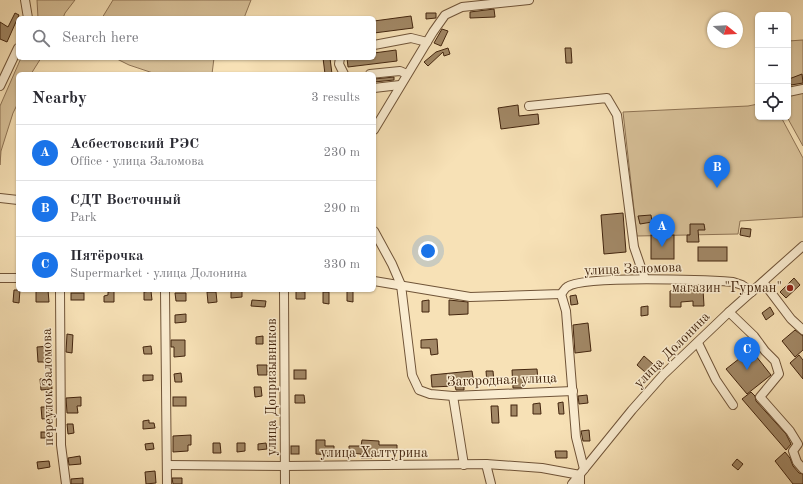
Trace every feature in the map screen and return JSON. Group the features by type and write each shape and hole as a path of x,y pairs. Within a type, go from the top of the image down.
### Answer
{"street":[{"path":"25,0 28,16"},
{"path":"376,127 400,85 445,15 462,7 529,0"},
{"path":"376,45 411,38 427,42"},
{"path":"0,86 16,52"},
{"path":"340,60 339,64 343,72"},
{"path":"376,73 400,71 407,74"},
{"path":"376,88 400,85"},
{"path":"791,91 803,89"},
{"path":"530,106 607,98 617,115 634,247 645,279"},
{"path":"0,198 16,200"},
{"path":"376,235 402,285"},
{"name":"улица Долонина","path":"572,484 632,410 663,375 729,312 802,249"},
{"path":"0,278 16,278"},
{"name":"улица Заломова","path":"376,281 470,297 561,294 568,286 600,280 645,279 733,282 742,284 752,292"},
{"path":"763,282 791,319 803,330"},
{"name":"Загородная улица","path":"402,285 412,376 419,390 430,394 453,396 573,391"},
{"name":"переулок Заломова","path":"60,292 61,445 66,484"},
{"path":"165,292 167,484"},
{"name":"улица Допризывников","path":"284,292 284,484"},
{"path":"561,294 566,311 576,437 582,472 580,484"},
{"path":"729,312 743,325 775,361 779,374 760,397 790,431 798,444 793,451 797,462 803,469"},
{"path":"698,343 716,380 733,405"},
{"path":"453,396 464,465"},
{"path":"486,464 491,484"},
{"name":"улица Халтурина","path":"167,465 285,466 486,464 582,472"}],"shaded area":[{"path":"37,0 75,0 64,16 38,16"},
{"path":"113,0 251,0 245,16 103,16"},
{"path":"803,40 803,146 789,120 791,120 791,41"},
{"path":"20,60 40,60 32,72 16,72 16,107 1,151 0,165 0,106"},
{"path":"119,60 214,60 212,72 150,72"},
{"path":"755,105 755,120 783,120 803,158 803,217 740,221 738,234 637,236 623,112"}],"building":[{"path":"494,9 495,17 470,18 470,12"},
{"path":"15,13 19,15 16,16 16,22 7,42 0,39 0,22 8,27"},
{"path":"426,13 436,13 436,18 426,19"},
{"path":"411,16 413,28 376,33 376,21"},
{"path":"442,29 448,31 441,46 434,43"},
{"path":"448,48 450,54 444,56 443,52 428,66 424,62 436,52"},
{"path":"565,48 571,48 572,63 566,63"},
{"path":"396,50 397,61 348,67 347,60 376,60 376,53"},
{"path":"323,60 330,60 332,72 325,72"},
{"path":"802,74 803,83 791,85 791,78"},
{"path":"394,77 394,80 376,82 376,79"},
{"path":"518,105 519,116 538,114 539,124 501,129 498,108"},
{"path":"623,213 626,252 604,254 601,215"},
{"path":"651,215 652,222 640,224 638,216"},
{"path":"690,224 704,224 705,230 698,230 699,242 687,242 687,235 690,235"},
{"path":"741,228 751,229 750,237 740,235"},
{"path":"651,235 674,235 674,259 651,259"},
{"path":"698,247 727,247 727,261 698,261"},
{"name":"магазин \"Гурман\"","path":"794,278 800,285 786,298 780,292"},
{"path":"703,289 704,306 693,306 693,301 681,302 681,307 670,307 670,291"},
{"path":"14,290 16,290 16,292 20,292 19,303 13,302"},
{"path":"36,292 48,292 49,302 36,302"},
{"path":"108,292 114,292 114,302 104,302 104,296 108,295"},
{"path":"144,292 151,292 152,300 144,300"},
{"path":"207,292 216,292 217,302 208,303"},
{"path":"231,292 242,292 242,297 231,298"},
{"path":"296,292 305,292 305,299 296,299"},
{"path":"323,292 329,292 329,304 323,303"},
{"path":"347,292 353,292 353,302 347,301"},
{"path":"71,293 84,293 84,300 71,300"},
{"path":"175,293 186,293 186,301 176,301"},
{"path":"576,295 578,304 571,305 570,296"},
{"path":"252,300 266,301 265,307 251,306"},
{"path":"429,300 429,312 422,312 422,301"},
{"path":"449,300 468,302 468,314 449,315"},
{"path":"648,306 648,315 641,316 641,307"},
{"path":"770,307 774,314 766,320 762,313"},
{"path":"186,314 186,322 175,323 175,315"},
{"path":"588,323 591,351 575,353 573,325"},
{"path":"795,330 803,336 803,350 795,357 782,341"},
{"path":"67,334 73,335 72,353 66,352"},
{"path":"263,336 263,344 256,344 256,337"},
{"path":"437,339 438,354 431,355 430,348 421,348 421,340"},
{"path":"171,340 185,340 185,356 174,357 174,347 171,347"},
{"path":"50,346 51,362 38,362 37,347"},
{"path":"151,346 152,354 144,354 143,347"},
{"path":"753,348 758,354 756,356 771,375 747,394 726,369"},
{"path":"799,355 803,360 803,379 790,363"},
{"path":"644,356 653,364 645,372 637,365"},
{"path":"257,365 267,365 267,375 258,375"},
{"path":"537,369 538,380 522,383 522,388 513,388 512,370"},
{"path":"294,370 306,370 306,379 294,379"},
{"path":"472,371 474,384 464,385 464,390 456,390 455,386 432,387 431,375"},
{"path":"486,371 493,371 494,382 487,383"},
{"path":"181,373 182,382 175,382 174,374"},
{"path":"143,375 153,375 153,380 143,381"},
{"path":"51,378 52,389 41,390 40,379"},
{"path":"254,387 261,387 262,396 255,397"},
{"path":"751,392 755,396 756,401 786,434 791,444 786,450 742,399"},
{"path":"295,395 304,395 305,403 295,403"},
{"path":"587,395 588,403 579,404 578,396"},
{"path":"81,397 81,406 77,406 78,413 67,413 66,398"},
{"path":"173,397 186,397 186,406 173,406"},
{"path":"563,402 564,414 559,414 558,403"},
{"path":"540,403 541,414 533,414 533,404"},
{"path":"511,405 517,405 517,416 511,416"},
{"path":"491,406 498,406 499,423 492,423"},
{"path":"41,407 51,407 51,418 42,419"},
{"path":"149,420 149,423 154,423 155,428 143,429 143,421"},
{"path":"67,424 73,424 74,433 68,434"},
{"path":"589,430 590,441 583,441 581,431"},
{"path":"41,432 52,432 52,438 41,438"},
{"path":"191,435 191,445 188,445 188,451 173,452 173,436"},
{"path":"316,440 325,440 325,446 334,446 334,455 316,454"},
{"path":"362,440 379,441 379,445 397,445 397,453 372,453 372,458 361,458 361,454 349,453 349,446 361,446"},
{"path":"153,443 154,449 146,450 145,444"},
{"path":"213,443 220,443 221,453 213,453"},
{"path":"237,443 245,443 245,451 237,452"},
{"path":"266,443 267,449 258,450 258,444"},
{"path":"291,446 299,446 299,454 291,454"},
{"path":"555,451 567,451 567,458 556,458"},
{"path":"785,452 790,458 793,466 799,473 803,474 803,484 793,484 775,461"},
{"path":"80,456 81,464 69,465 68,458"},
{"path":"737,459 743,464 738,470 732,465"},
{"path":"49,461 50,467 38,469 37,462"},
{"path":"155,471 156,483 146,484 145,472"},
{"path":"83,478 83,484 71,484 71,479"},
{"path":"172,478 182,478 182,484 173,484"}],"place":[{"name":"СДТ Восточный","path":"717,188"},
{"name":"Асбестовский РЭС","path":"662,247"},
{"name":"магазин \"Гурман\"","path":"790,288"},
{"name":"Пятёрочка","path":"747,370"}]}
